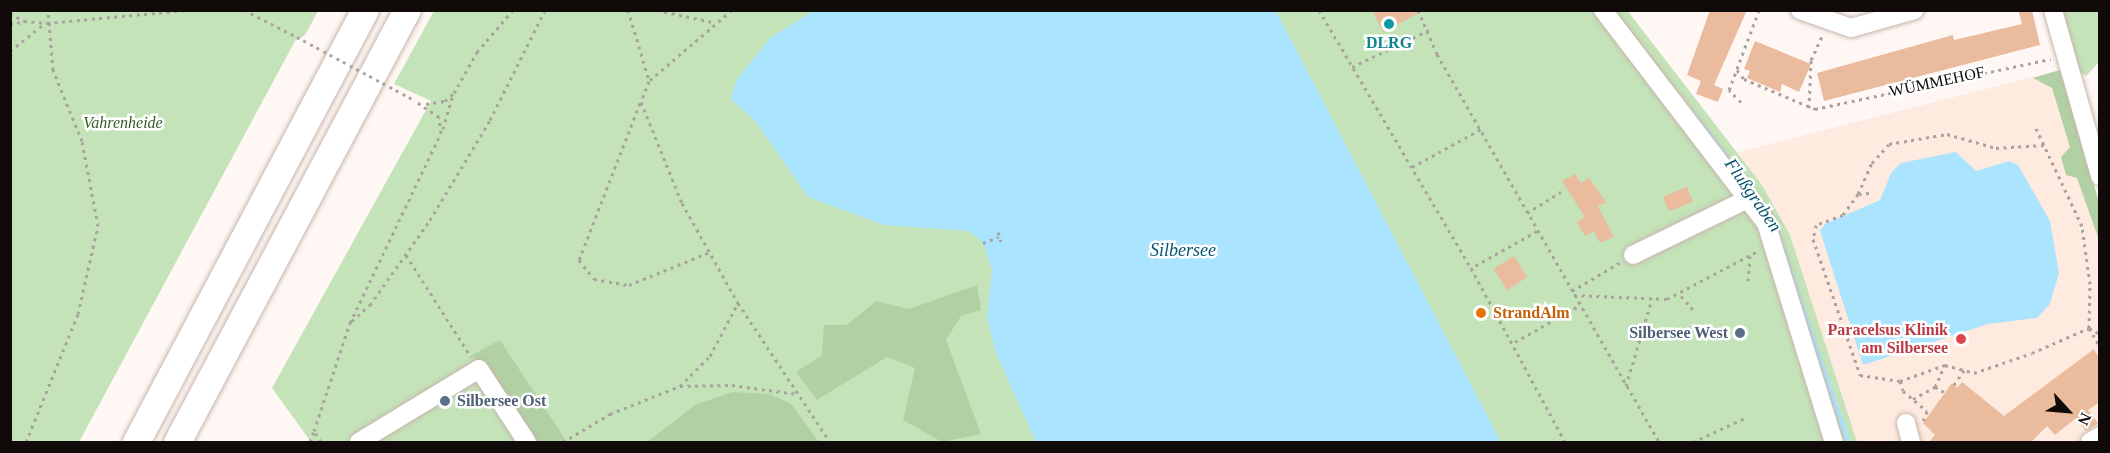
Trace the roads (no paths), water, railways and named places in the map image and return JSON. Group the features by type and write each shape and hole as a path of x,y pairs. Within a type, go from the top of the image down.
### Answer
{"highway":[{"path":"136,442 365,10"},
{"path":"177,442 407,10"}],"street":[{"path":"1603,10 1748,199 1774,242 1834,442"},
{"path":"1800,10 1851,28 1915,10"},
{"path":"2053,10 2087,139 2100,176"},
{"path":"2087,139 2100,123"},
{"path":"1634,255 1748,199"},
{"path":"359,442 479,369 527,442"},
{"path":"1906,423 1911,442"},
{"path":"2090,442 2100,435"}],"water":[{"name":"Silbersee","path":"815,10 1276,11 1501,442 1036,442 996,353 987,317 992,270 983,243 969,231 884,225 808,197 756,122 731,99 736,81 770,38"},
{"path":"1956,152 1976,171 2009,161 2018,165 2050,221 2059,273 2050,304 2037,318 1988,324 1863,365 1820,231 1825,224 1880,200 1891,173 1901,163"}],"waterway":[{"name":"Flußgraben","path":"1694,114 1767,210"},
{"name":"Flußgraben","path":"1774,223 1848,442"}],"place":[{"name":"DLRG","path":"1389,24"},
{"name":"StrandAlm","path":"1481,313"},
{"name":"Silbersee West","path":"1740,333"},
{"name":"Paracelsus Klinik am Silbersee","path":"1961,339"},
{"name":"Silbersee Ost","path":"445,401"}],"park label":[{"name":"Vahrenheide","path":"123,123"}]}
